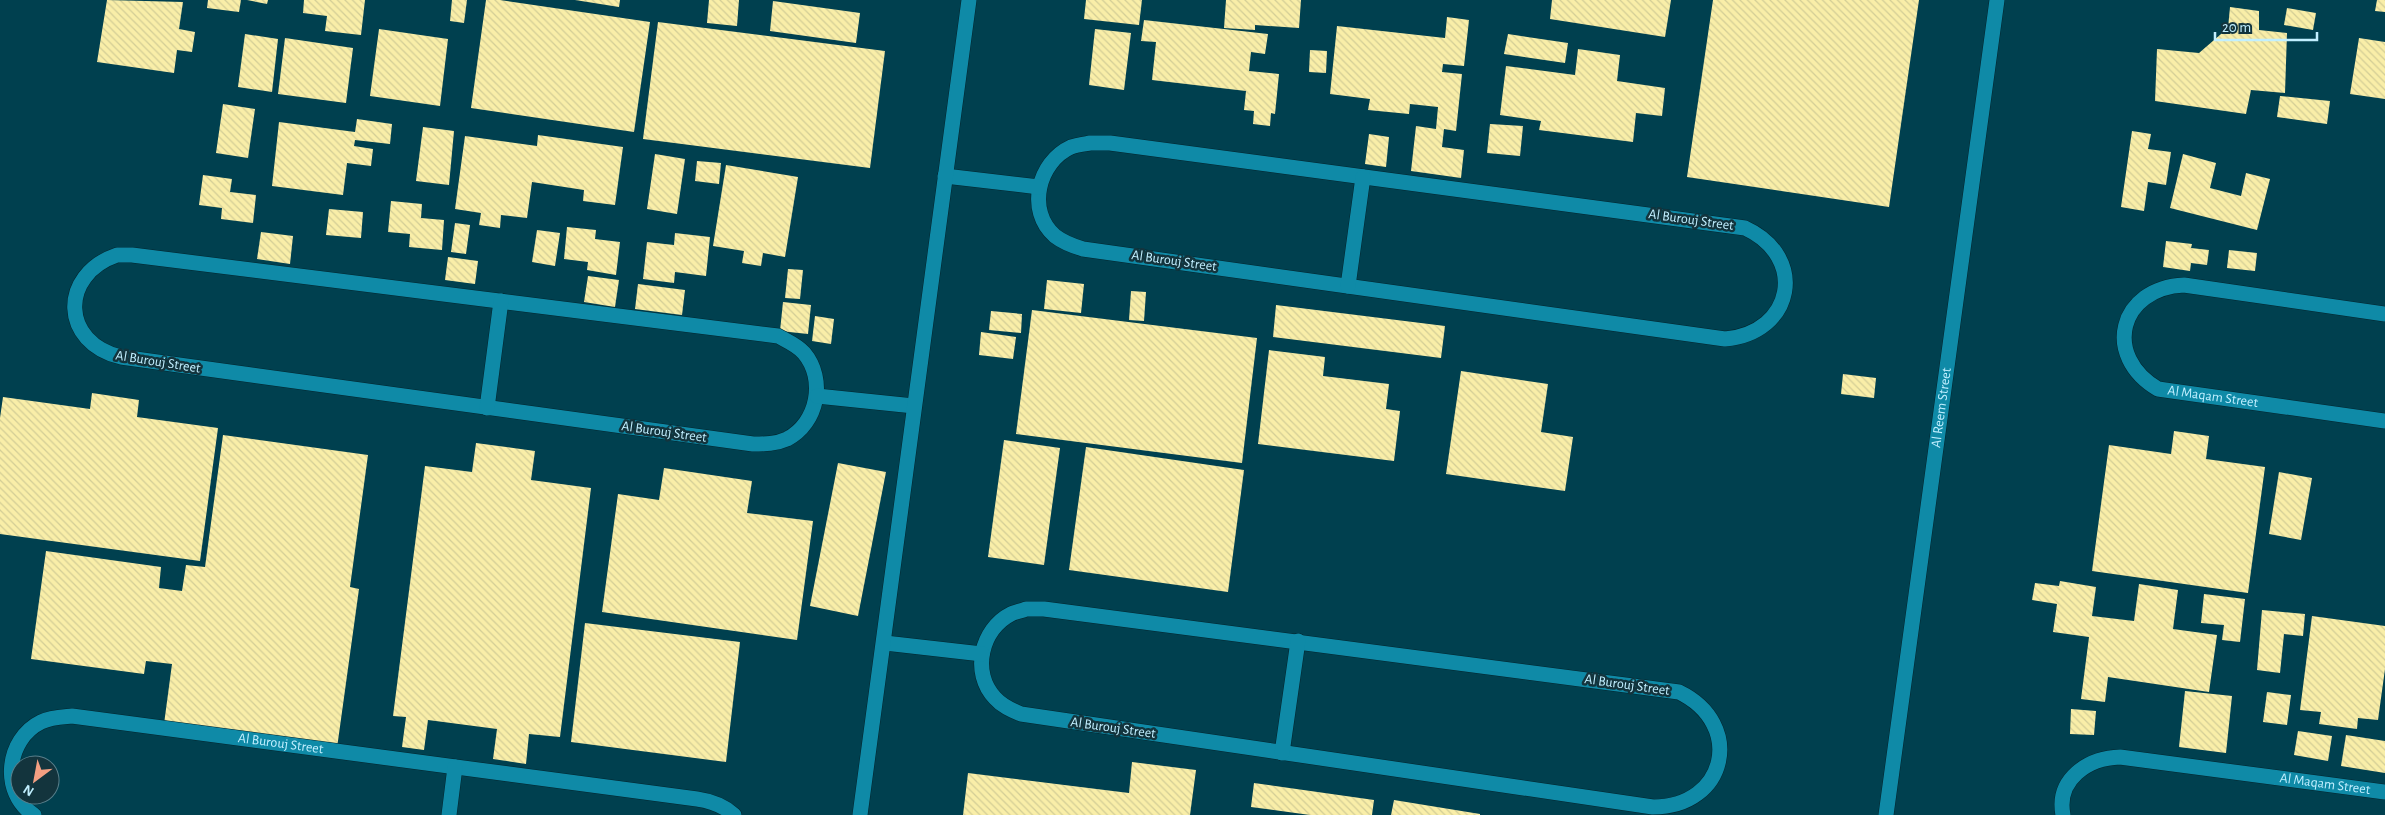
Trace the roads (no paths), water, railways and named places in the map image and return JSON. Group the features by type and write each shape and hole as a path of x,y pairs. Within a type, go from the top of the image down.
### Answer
{"street":[{"path":"860,815 969,0"},
{"name":"Al Reem Street","path":"1886,815 1997,0"},
{"name":"Al Burouj Street","path":"1090,143 1110,143 1745,228 1758,234 1770,243 1784,270 1785,285 1776,313 1766,324 1754,333 1740,338 1725,339 1084,249 1067,244 1054,234 1044,221 1039,204 1039,187 1045,170 1056,156 1072,147 1090,143"},
{"path":"945,176 1039,187"},
{"path":"1348,286 1364,177"},
{"name":"Al Burouj Street","path":"132,255 778,336 792,343 804,353 816,380 817,396 812,413 802,428 788,438 771,444 753,444 488,408 107,354 94,347 84,336 76,316 76,294 82,280 91,269 103,260 117,256 132,255"},
{"name":"Al Maqam Street","path":"2385,314 2184,285 2168,286 2154,291 2141,300 2131,312 2126,326 2125,341 2127,356 2134,370 2145,381 2158,388 2385,421"},
{"path":"488,408 501,301"},
{"path":"817,396 914,406"},
{"name":"Al Burouj Street","path":"1026,609 1044,609 1679,692 1693,699 1705,709 1714,723 1719,738 1720,754 1716,769 1708,783 1698,794 1676,805 1653,807 1021,714 1006,708 994,697 985,683 981,667 982,654 988,635 997,624 1011,614 1026,609"},
{"path":"1282,752 1298,642"},
{"path":"884,643 982,654"},
{"name":"Al Burouj Street","path":"34,815 21,802 13,788 10,773 12,757 18,743 28,731 41,722 56,717 72,716 697,799 712,802 734,815"},
{"name":"Al Maqam Street","path":"2063,815 2064,796 2069,782 2091,762 2105,757 2120,757 2385,792"},
{"path":"448,815 455,767"}]}
